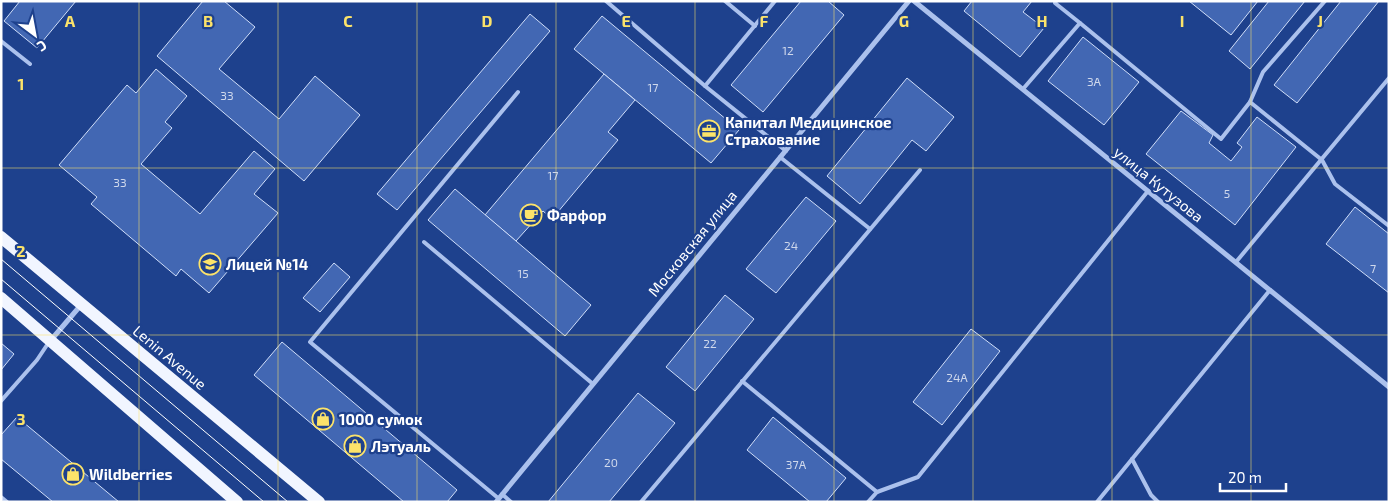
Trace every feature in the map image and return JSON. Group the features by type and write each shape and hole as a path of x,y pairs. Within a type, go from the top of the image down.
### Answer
{"main road":[{"name":"Lenin Avenue","path":"1,237 319,502"},
{"path":"1,298 237,502"}],"street":[{"name":"Московская улица","path":"499,498 909,1"},
{"name":"улица Кутузова","path":"914,1 1389,387"},
{"path":"50,340 81,304"}],"lane":[{"path":"606,1 786,151"},
{"path":"725,1 755,26"},
{"path":"706,86 775,1"},
{"path":"1056,1 1055,3 1220,139 1250,102 1263,72 1325,1"},
{"path":"1023,90 1080,23"},
{"path":"1,41 30,64"},
{"path":"1236,262 1389,78"},
{"path":"511,502 499,498 310,342 518,92"},
{"path":"1250,102 1322,160 1335,184 1389,226"},
{"path":"780,157 870,229"},
{"path":"641,502 920,170"},
{"path":"868,502 877,492 918,477 1148,191"},
{"path":"424,242 593,384"},
{"path":"1096,502 1270,290"},
{"path":"1,401 37,360 50,340"},
{"path":"742,381 877,492"},
{"path":"1132,459 1151,495 1158,502"},
{"path":"1,497 7,502"}],"building":[{"path":"20,1 76,1 37,48 4,21"},
{"path":"203,1 224,1 255,27 219,69 279,119 315,76 360,115 304,181 157,56"},
{"path":"801,1 828,1 844,15 763,112 731,85"},
{"path":"972,1 1032,1 1023,12 1044,28 1020,57 964,11"},
{"path":"1189,1 1258,1 1231,35"},
{"path":"1269,1 1305,1 1250,69 1229,51"},
{"path":"1341,1 1379,1 1297,103 1274,85"},
{"path":"530,14 550,31 397,210 377,194"},
{"path":"602,16 739,130 711,163 574,49"},
{"path":"1083,37 1139,82 1104,125 1048,81"},
{"path":"156,69 187,96 165,122 172,128 141,164 200,214 254,151 275,169 254,194 278,213 209,293 181,269 176,276 91,204 97,197 59,165 127,85 136,93"},
{"path":"604,74 635,100 608,132 618,140 552,219 543,211 516,241 485,215"},
{"path":"907,78 954,117 926,151 912,140 860,204 827,176"},
{"path":"1181,111 1213,135 1209,143 1231,161 1242,147 1237,143 1257,117 1296,147 1235,225 1146,154"},
{"path":"455,189 591,305 565,336 428,220"},
{"path":"806,197 836,221 776,293 746,269"},
{"path":"1355,207 1389,234 1389,293 1326,244"},
{"path":"334,263 350,277 320,312 303,298"},
{"path":"725,295 754,319 695,391 666,367"},
{"path":"971,329 1000,351 942,425 913,402"},
{"path":"282,342 457,490 447,502 404,502 254,375"},
{"path":"1,343 14,354 1,370"},
{"path":"638,393 675,423 609,502 548,502"},
{"path":"17,417 119,502 53,502 1,459 1,435"},
{"path":"773,417 846,478 826,502 810,502 747,450"}],"tram line":[{"path":"1,259 288,502"},
{"path":"1,279 264,502"}],"place":[{"name":"Капитал Медицинское Страхование","path":"709,131"},
{"name":"Фарфор","path":"531,215"},
{"name":"Лицей №14","path":"210,264"},
{"name":"1000 сумок","path":"323,419"},
{"name":"Лэтуаль","path":"355,446"},
{"name":"Wildberries","path":"73,474"}]}
